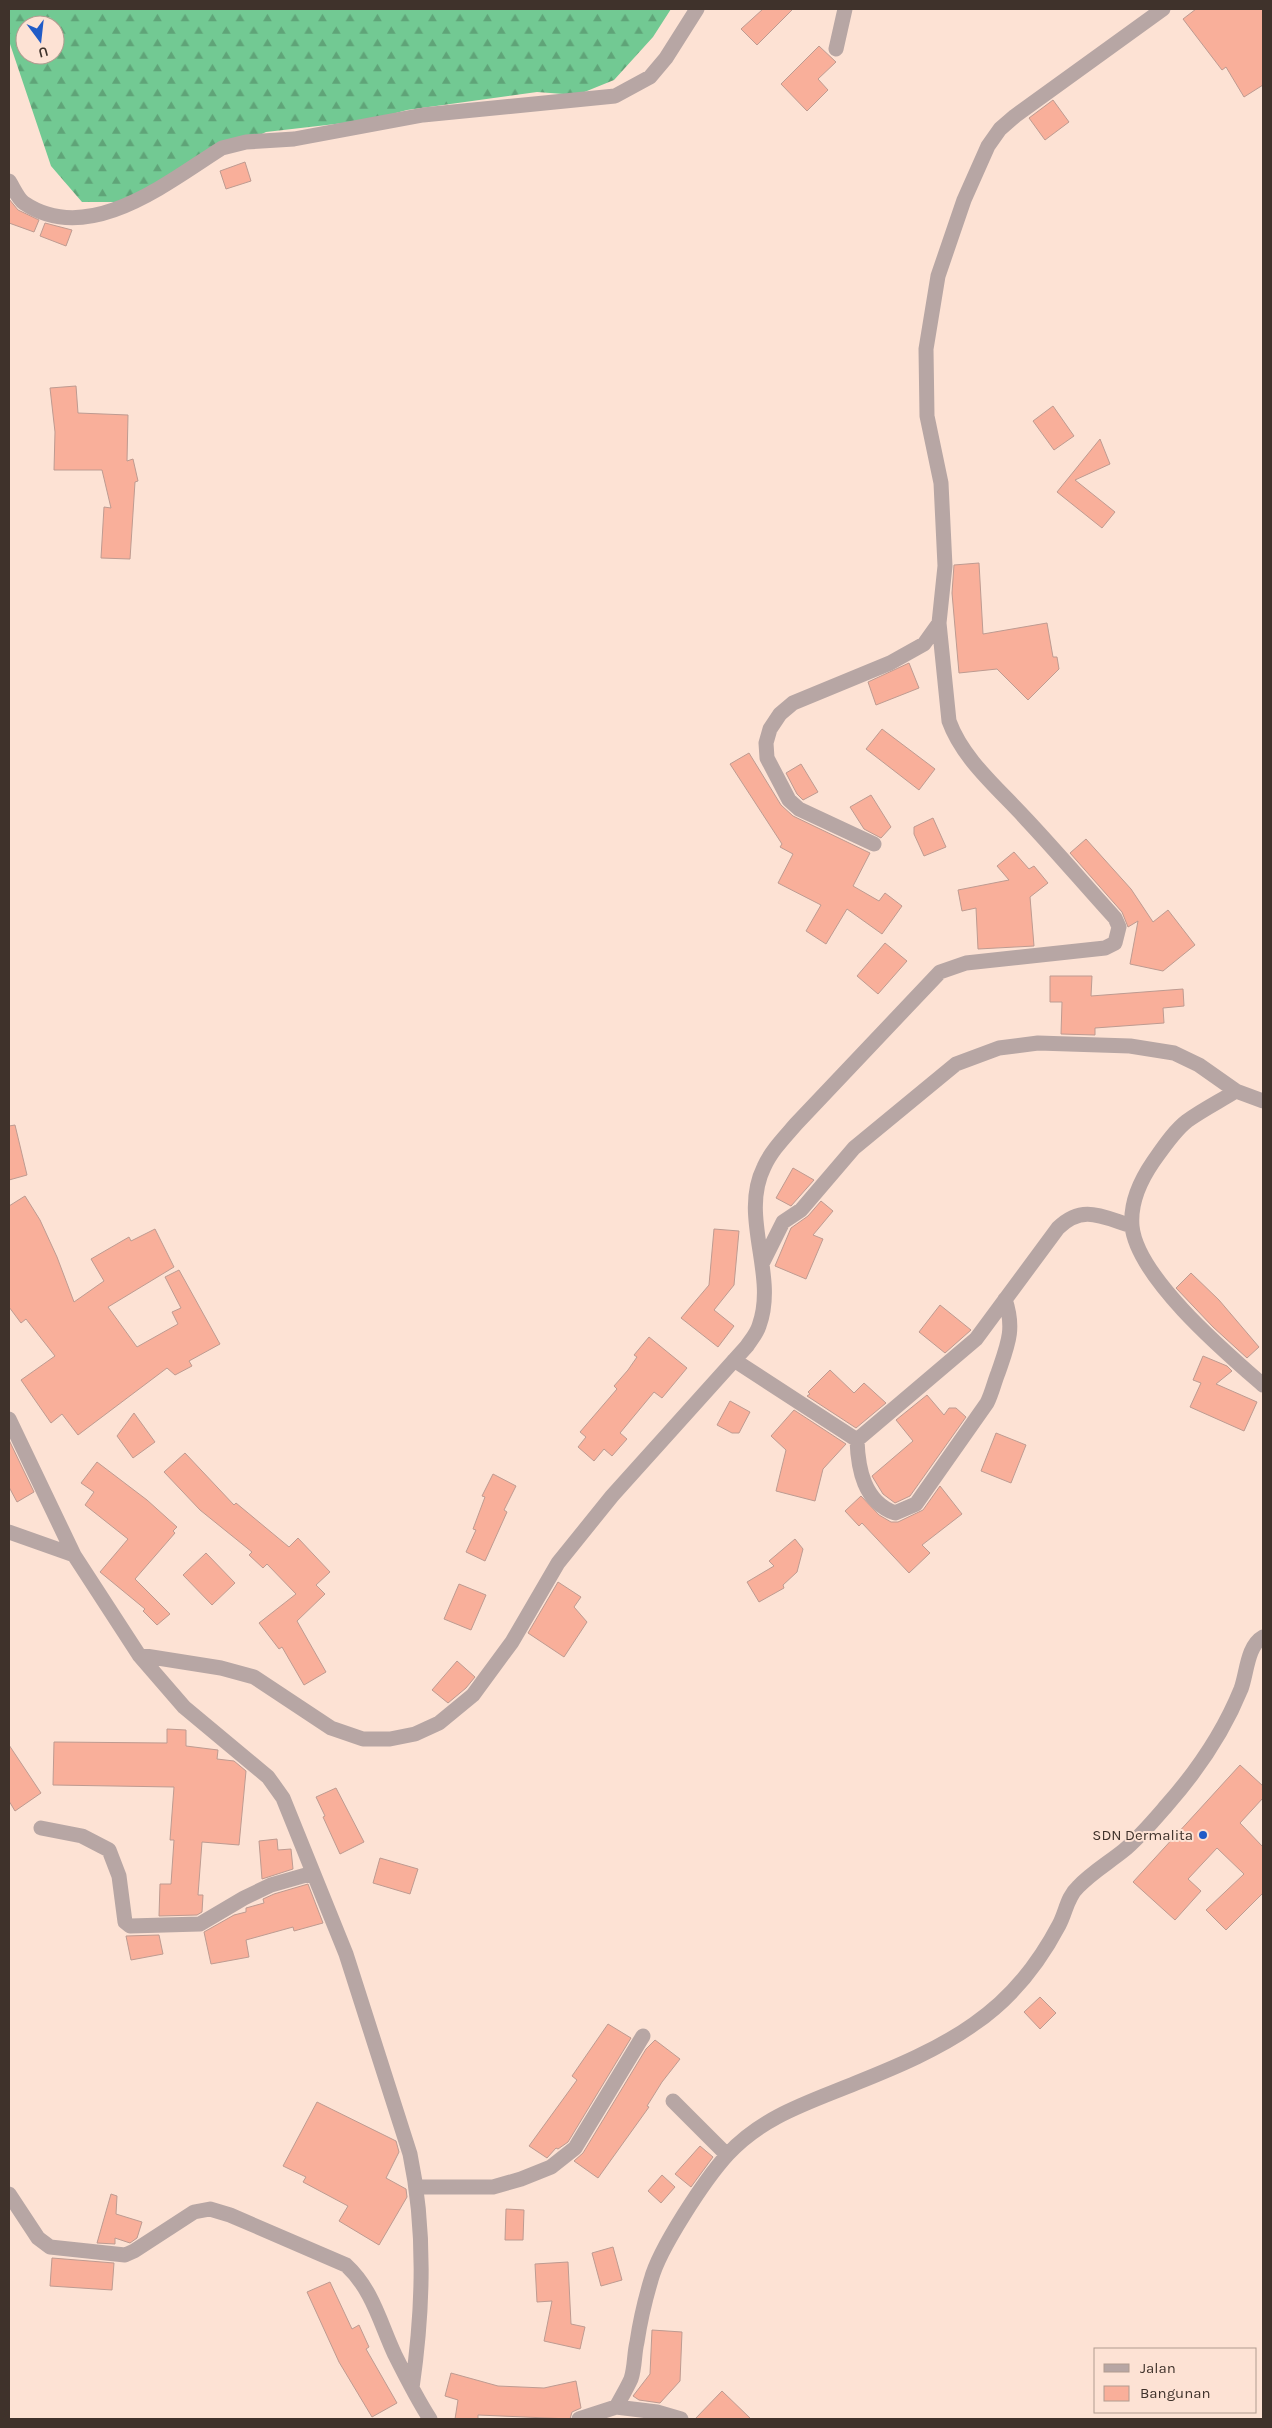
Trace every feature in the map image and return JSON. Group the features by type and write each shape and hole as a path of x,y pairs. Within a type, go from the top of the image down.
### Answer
{"street":[{"path":"9,181 23,202 48,214 88,218 114,212 222,148 234,144 294,139 423,115 615,96 634,88 650,77 666,58 697,9"},
{"path":"836,49 846,9"},
{"path":"139,1654 221,1668 254,1677 331,1728 363,1739 390,1739 415,1734 439,1723 473,1694 512,1642 558,1564 612,1496 747,1346 759,1327 764,1299 762,1264 756,1223 757,1194 763,1168 796,1124 940,972 966,963 1105,948 1115,943 1119,928 1115,918 1026,818 994,786 955,736 949,721 939,624 945,566 941,482 926,416 926,349 938,276 964,200 988,146 1000,129 1015,116 1163,9"},
{"path":"874,844 793,805 768,758 766,743 770,729 780,714 793,703 890,662 924,644 939,624"},
{"path":"762,1264 776,1232 783,1222 801,1210 854,1148 956,1064 999,1048 1038,1043 1121,1045 1174,1053 1199,1065 1236,1091 1263,1101"},
{"path":"1236,1091 1186,1122 1165,1145 1144,1176 1133,1202 1132,1226 1136,1245 1154,1275 1190,1316 1263,1385"},
{"path":"857,1440 976,1339 1058,1228 1069,1217 1080,1213 1091,1214 1132,1226"},
{"path":"857,1440 858,1466 861,1478 867,1489 887,1510 895,1513 916,1504 987,1403 992,1392 1009,1340 1011,1321 1006,1299"},
{"path":"734,1360 857,1440"},
{"path":"9,1419 74,1554 139,1654 184,1707 268,1777 283,1798 346,1954 410,2154 416,2187 420,2274 419,2337 412,2388"},
{"path":"9,1532 74,1554"},
{"path":"616,2407 630,2380 651,2277 660,2257 712,2175 728,2155 753,2130 784,2113 949,2041 998,2006 1022,1983 1046,1950 1061,1922 1071,1895 1078,1887 1126,1848 1167,1805 1198,1767 1241,1689 1252,1651 1258,1640 1263,1637"},
{"path":"41,1828 82,1836 109,1850 119,1876 125,1922 130,1926 200,1924 271,1885 313,1872"},
{"path":"416,2187 493,2186 521,2179 551,2167 576,2148 643,2036"},
{"path":"673,2101 728,2155"},
{"path":"9,2194 38,2238 50,2247 125,2255 194,2212 210,2209 230,2214 346,2265 360,2277 369,2292 395,2354 428,2417"},
{"path":"580,2419 616,2407 657,2412 681,2419"}],"green space":[{"path":"9,9 671,9 653,37 614,80 577,95 537,92 407,110 370,120 266,132 120,202 82,202 51,166 17,65 65,65 65,15 15,15 15,59 9,41"}],"building":[{"path":"763,9 793,9 757,45 741,29"},
{"path":"1196,9 1263,9 1263,85 1244,97 1226,67 1222,70 1183,19"},
{"path":"819,46 836,62 818,79 828,90 807,111 781,84"},
{"path":"1053,100 1069,122 1045,140 1029,118"},
{"path":"245,162 251,181 226,189 220,171"},
{"path":"9,199 18,210 39,220 34,232 9,223"},
{"path":"45,223 72,230 66,246 40,236"},
{"path":"76,386 78,413 128,415 127,461 133,459 138,481 135,482 130,559 101,558 104,507 111,508 102,470 54,470 55,432 50,388"},
{"path":"1053,406 1074,436 1054,450 1033,421"},
{"path":"1100,439 1110,464 1075,480 1115,512 1102,528 1057,492"},
{"path":"979,563 983,634 1047,623 1053,657 1057,657 1059,669 1028,700 997,669 959,673 952,593 954,565"},
{"path":"909,663 919,688 876,705 868,682"},
{"path":"882,729 935,769 919,790 866,749"},
{"path":"749,753 781,805 793,816 870,853 853,886 879,901 885,893 902,906 882,934 847,909 826,944 806,931 821,905 778,883 793,854 780,847 782,844 730,764"},
{"path":"801,764 818,792 803,800 797,794 786,773"},
{"path":"871,795 891,827 881,838 864,829 850,807"},
{"path":"933,818 946,847 924,856 914,834 914,827"},
{"path":"1086,839 1131,889 1153,922 1168,910 1195,945 1163,971 1130,964 1138,921 1128,927 1122,912 1070,853"},
{"path":"1014,852 1029,869 1034,866 1048,883 1030,897 1034,946 978,949 976,908 962,911 958,890 1009,880 997,866"},
{"path":"885,943 907,961 878,994 857,976"},
{"path":"1050,976 1092,976 1091,996 1183,989 1184,1006 1163,1008 1164,1023 1095,1028 1095,1035 1061,1034 1062,1002 1050,1002"},
{"path":"15,1125 27,1175 9,1180 9,1126"},
{"path":"793,1168 814,1180 791,1206 776,1198"},
{"path":"25,1196 40,1220 57,1257 74,1302 104,1281 91,1259 129,1237 131,1241 155,1229 174,1267 108,1307 137,1347 178,1324 172,1312 181,1308 165,1277 179,1270 220,1344 189,1361 192,1366 175,1375 167,1368 78,1435 62,1414 51,1423 21,1380 55,1356 26,1319 21,1323 9,1307 9,1206"},
{"path":"821,1201 833,1211 813,1235 823,1239 806,1279 775,1266 791,1228 808,1216"},
{"path":"714,1229 739,1231 734,1285 714,1310 734,1326 718,1347 681,1318 709,1285"},
{"path":"1191,1273 1219,1300 1259,1347 1247,1358 1213,1327 1176,1288"},
{"path":"940,1305 971,1330 945,1353 919,1332"},
{"path":"649,1337 687,1368 662,1398 654,1392 620,1433 627,1439 612,1456 604,1449 594,1461 578,1447 586,1437 580,1432 617,1389 614,1386 628,1370 637,1357 634,1355"},
{"path":"1203,1356 1227,1366 1232,1371 1216,1384 1257,1402 1244,1431 1190,1407 1201,1383 1193,1380"},
{"path":"830,1370 854,1393 864,1383 886,1403 856,1428 807,1396 810,1394 808,1392"},
{"path":"927,1395 944,1415 949,1408 956,1408 966,1417 910,1496 895,1503 883,1494 872,1476 913,1441 896,1420"},
{"path":"730,1401 750,1412 739,1433 732,1433 717,1425"},
{"path":"794,1410 846,1444 823,1469 815,1501 776,1491 786,1450 771,1436"},
{"path":"134,1413 155,1442 133,1458 117,1436"},
{"path":"996,1433 1026,1445 1011,1483 981,1471"},
{"path":"9,1440 34,1492 17,1502 9,1487"},
{"path":"185,1453 234,1505 236,1503 289,1547 298,1538 330,1572 316,1585 325,1594 297,1621 326,1672 304,1685 282,1647 279,1649 259,1623 296,1594 267,1564 263,1568 249,1555 252,1552 200,1510 164,1472"},
{"path":"97,1462 147,1500 177,1527 173,1531 175,1533 135,1579 170,1614 157,1625 143,1611 145,1609 100,1572 128,1539 85,1505 94,1492 81,1483"},
{"path":"493,1474 516,1486 504,1510 507,1512 485,1561 466,1552 476,1530 473,1529 485,1497 482,1496"},
{"path":"940,1486 962,1514 922,1545 930,1553 909,1573 862,1523 859,1526 845,1511 861,1496 879,1515 891,1522 898,1522 923,1510"},
{"path":"795,1539 803,1549 797,1572 783,1585 784,1588 759,1602 747,1582 774,1566 769,1561"},
{"path":"206,1553 235,1583 212,1605 183,1575"},
{"path":"558,1582 581,1597 574,1607 587,1622 564,1657 528,1633"},
{"path":"459,1584 486,1595 471,1630 444,1619"},
{"path":"457,1661 475,1677 466,1688 448,1703 432,1690"},
{"path":"167,1729 186,1730 186,1746 218,1750 217,1759 234,1761 246,1771 239,1845 202,1842 198,1895 203,1895 202,1912 197,1915 159,1916 160,1884 171,1884 174,1840 170,1840 174,1787 53,1785 54,1742 167,1743"},
{"path":"9,1745 41,1793 15,1811 9,1801"},
{"path":"1240,1765 1263,1786 1263,1798 1240,1823 1263,1847 1263,1893 1226,1930 1206,1910 1244,1874 1217,1848 1188,1879 1201,1891 1175,1920 1133,1882"},
{"path":"336,1788 364,1842 340,1854 316,1797"},
{"path":"277,1839 278,1850 291,1849 293,1869 262,1879 259,1841"},
{"path":"380,1858 418,1869 410,1894 373,1883"},
{"path":"308,1884 323,1923 294,1931 293,1927 246,1940 249,1957 211,1964 204,1932 234,1915 246,1912 246,1908 264,1903 263,1899"},
{"path":"159,1935 163,1954 131,1960 126,1936"},
{"path":"1040,1997 1056,2013 1040,2029 1024,2012"},
{"path":"608,2024 631,2038 568,2142 558,2149 556,2148 547,2158 529,2146 577,2080 572,2076"},
{"path":"655,2040 680,2059 662,2082 647,2106 649,2107 598,2178 574,2161 583,2153 646,2049"},
{"path":"317,2102 396,2141 399,2152 386,2178 406,2189 407,2197 379,2245 339,2221 348,2206 303,2182 306,2177 283,2166"},
{"path":"700,2146 713,2157 691,2187 675,2174"},
{"path":"662,2175 675,2187 661,2203 648,2191"},
{"path":"111,2194 117,2196 116,2214 142,2222 137,2238 130,2243 115,2238 115,2244 97,2243"},
{"path":"506,2209 524,2210 523,2240 505,2240"},
{"path":"613,2247 622,2280 601,2286 592,2253"},
{"path":"52,2258 114,2263 112,2290 50,2286"},
{"path":"568,2262 571,2324 585,2327 580,2349 544,2341 552,2301 537,2302 535,2264"},
{"path":"330,2282 352,2329 359,2325 369,2347 366,2349 397,2403 372,2417 339,2362 307,2292"},
{"path":"652,2330 682,2332 680,2381 660,2403 639,2400 633,2396 650,2374"},
{"path":"451,2373 498,2386 544,2388 576,2381 581,2408 572,2412 570,2419 478,2415 478,2419 455,2419 458,2400 445,2396"},
{"path":"722,2391 751,2419 695,2419"}],"place":[{"name":"SDN Dermalita","path":"1203,1835"}]}
